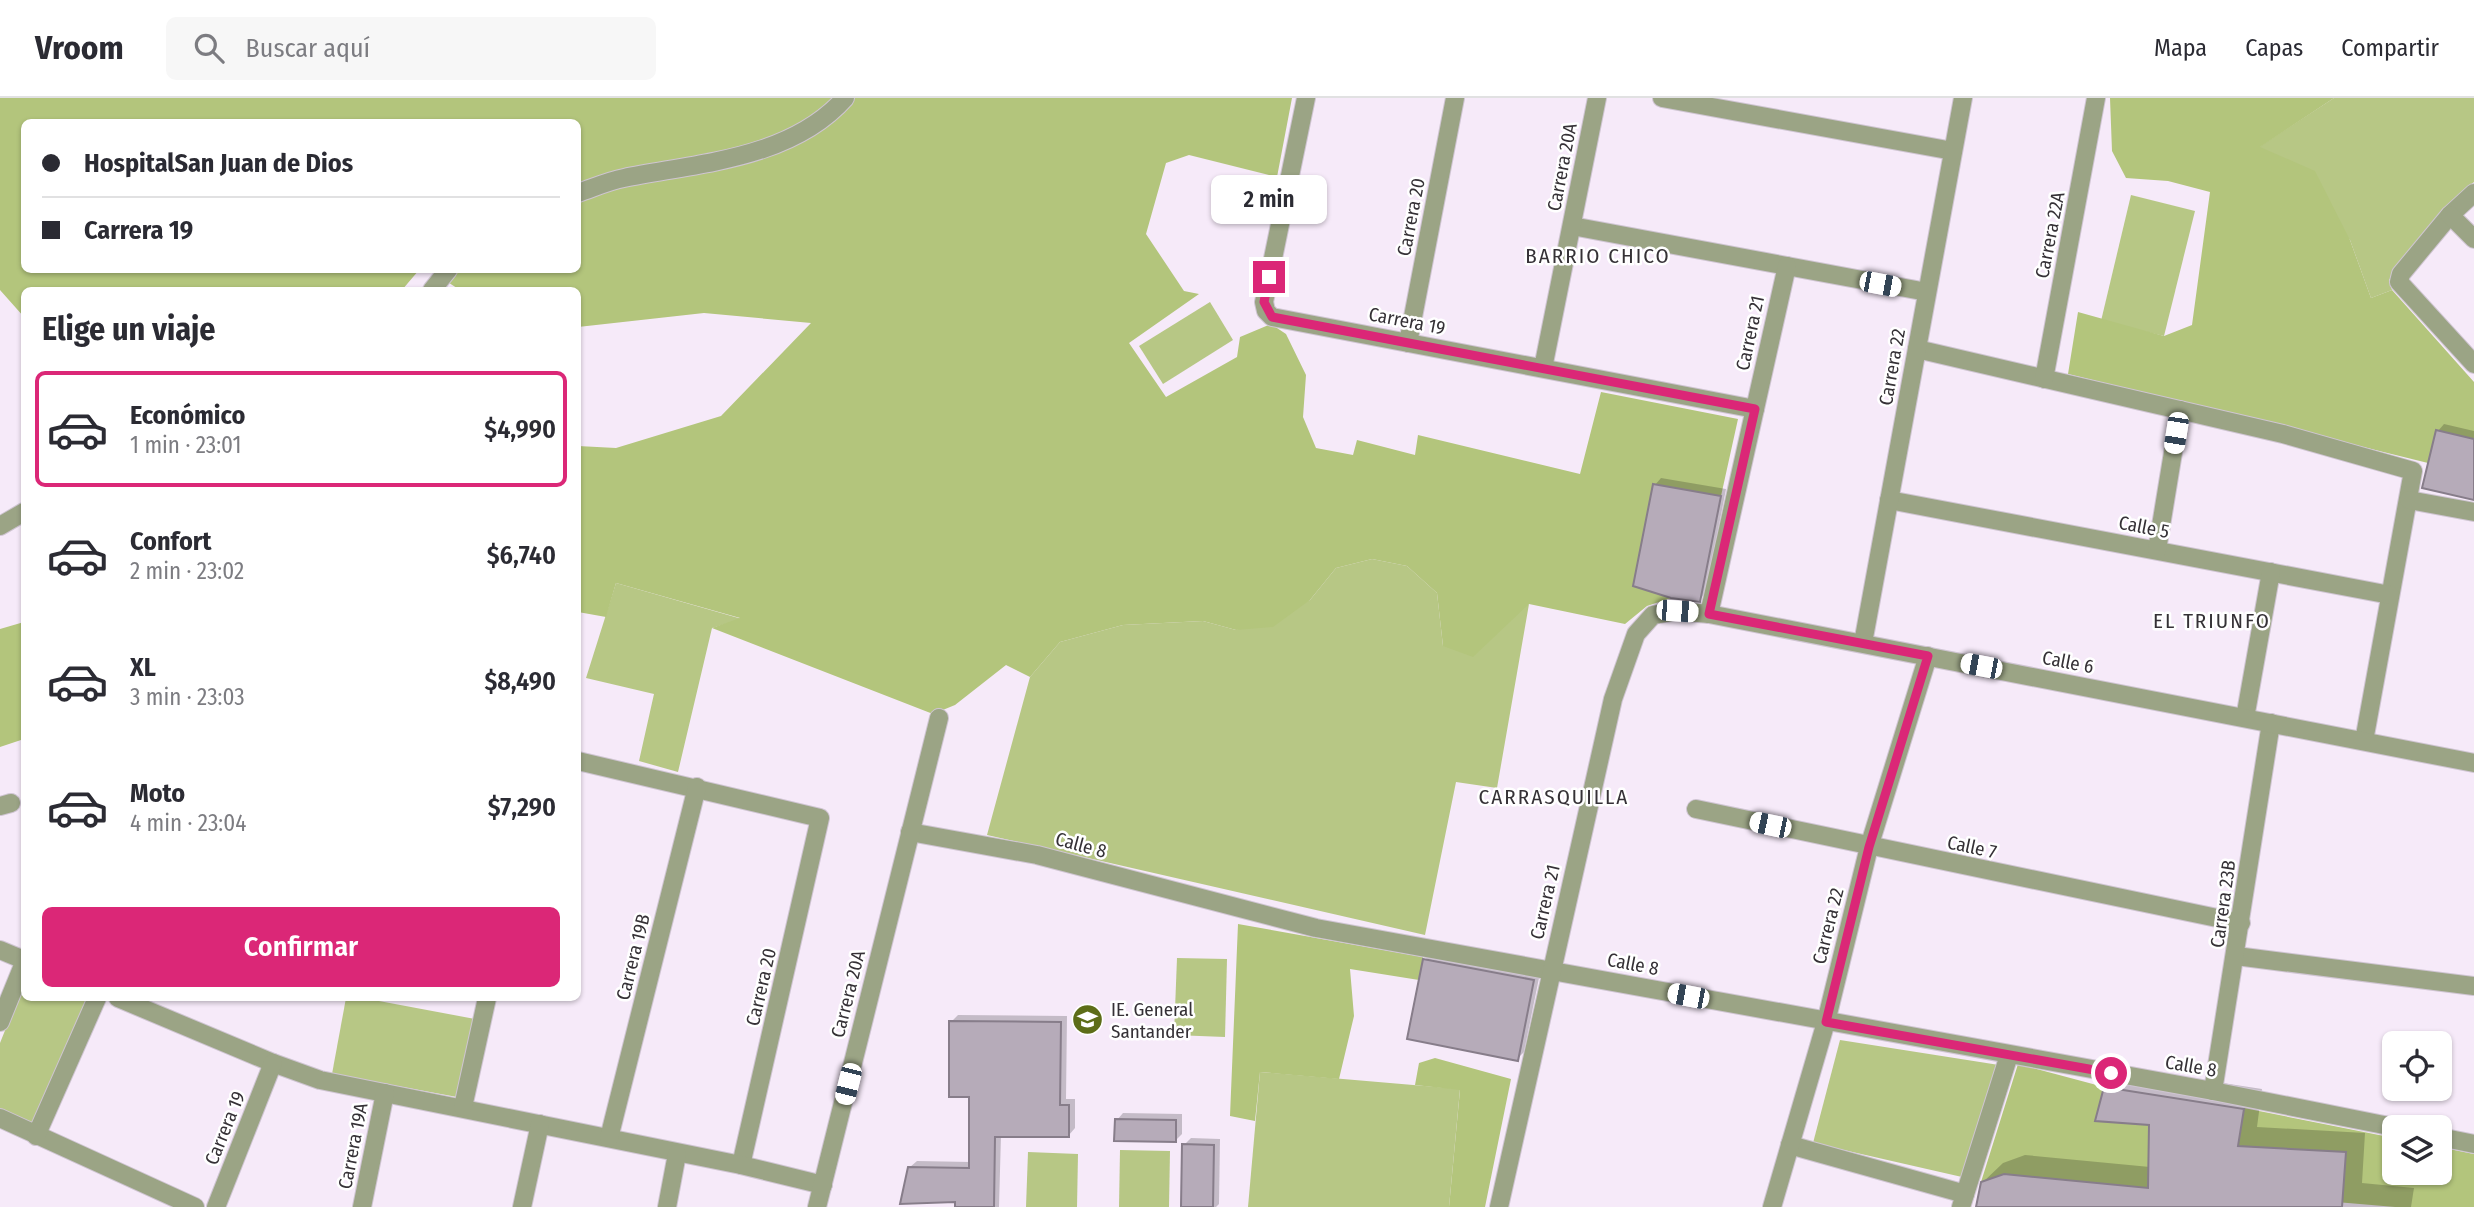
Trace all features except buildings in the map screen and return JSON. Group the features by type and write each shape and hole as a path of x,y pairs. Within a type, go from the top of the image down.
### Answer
{"street":[{"path":"581,192 622,178 739,157 806,130 845,98"},
{"name":"Carrera 19","path":"1306,98 1264,302 1266,311 1272,317 1755,409"},
{"name":"Carrera 20","path":"1408,343 1455,98"},
{"name":"Carrera 20A","path":"1543,368 1597,98"},
{"path":"1662,98 1686,100 1953,151"},
{"name":"Carrera 22","path":"1863,643 1963,98"},
{"name":"Carrera 22A","path":"2044,379 2096,98"},
{"path":"2474,194 2450,215 2401,274 2399,282 2474,364"},
{"path":"2450,215 2474,239"},
{"path":"1572,226 1927,292"},
{"name":"Carrera 21","path":"1709,614 1787,266"},
{"path":"434,287 446,273"},
{"path":"1917,349 2180,410 2413,471 2364,741"},
{"path":"2157,551 2180,410"},
{"name":"Calle 5","path":"1889,500 2390,595"},
{"path":"2409,500 2474,512"},
{"path":"0,526 21,514"},
{"path":"2245,718 2271,572"},
{"name":"Calle 6","path":"1653,615 1677,611 1709,614 2474,762"},
{"name":"Carrera 21","path":"1499,1207 1613,699 1636,634 1653,615"},
{"name":"Carrera 22","path":"1772,1207 1826,1022 1869,847 1928,656"},
{"name":"Carrera 20A","path":"817,1207 939,718"},
{"name":"Carrera 23B","path":"2213,1091 2271,723"},
{"path":"581,762 697,787"},
{"name":"Carrera 20","path":"697,787 820,818 741,1165"},
{"name":"Carrera 19B","path":"609,1138 697,787"},
{"name":"Calle 7","path":"1696,809 2241,923"},
{"name":"Calle 8","path":"910,832 1037,855 1316,928 2213,1091 2382,1126"},
{"path":"0,950 21,960"},
{"path":"2236,956 2474,986"},
{"path":"0,1022 21,970"},
{"path":"36,1136 96,1001"},
{"path":"125,1001 320,1080 741,1165 823,1185"},
{"path":"463,1107 486,1001"},
{"path":"1790,1145 1963,1200 2009,1055"},
{"name":"Carrera 19","path":"216,1207 273,1063"},
{"name":"Carrera 19A","path":"362,1207 385,1093"},
{"path":"2,1123 195,1207"},
{"path":"522,1207 540,1124"},
{"path":"2452,1139 2474,1143"},
{"path":"667,1207 677,1154"}],"green space":[{"path":"0,98 1292,98 1277,177 1189,155 1166,163 1146,234 1184,291 1199,294 1129,343 1166,397 1237,357 1240,337 1271,324 1286,334 1306,375 1303,417 1316,448 1353,455 1357,440 1415,455 1418,435 1580,474 1601,392 1738,419 1721,496 1653,484 1633,586 1671,598 1647,606 1625,624 1529,604 1473,657 1443,646 1437,593 1407,566 1372,559 1336,568 1310,600 1273,627 1236,630 1203,621 1123,625 1060,642 1030,677 1006,665 955,705 933,714 712,628 740,618 616,583 606,617 581,613 581,446 616,448 721,416 811,323 704,313 581,327 581,287 455,287 434,273 581,273 581,119 21,119 21,273 416,273 405,287 21,287 21,314 0,290"},
{"path":"2110,98 2334,98 2260,147 2315,171 2350,240 2371,298 2392,290 2474,382 2474,439 2436,430 2428,463 2068,374 2078,312 2164,336 2192,325 2210,192 2168,181 2126,178 2112,151"},
{"path":"2334,98 2474,98 2474,182 2441,212 2389,280 2392,290 2371,298 2350,240 2259,147"},
{"path":"2131,195 2195,211 2164,336 2101,321"},
{"path":"1210,302 1233,340 1163,384 1139,346"},
{"path":"1372,559 1407,566 1437,593 1443,646 1529,604 1497,788 1456,782 1425,935 987,835 1030,677 1060,642 1123,625 1203,621 1236,630 1310,600 1336,568"},
{"path":"616,583 742,619 712,628 678,772 639,761 654,694 586,678"},
{"path":"21,623 21,740 0,747 0,629"},
{"path":"1238,924 1423,957 1419,980 1350,969 1354,1016 1339,1079 1260,1072 1255,1121 1230,1116"},
{"path":"1177,958 1227,959 1225,1037 1174,1035"},
{"path":"21,990 21,1001 88,1001 32,1125 0,1111 0,1043"},
{"path":"345,1001 379,1001 475,1019 457,1097 332,1074"},
{"path":"1840,1040 1999,1065 1962,1177 1813,1143"},
{"path":"1435,1058 1511,1079 1485,1207 1449,1207 1460,1090 1415,1085 1419,1063"},
{"path":"2018,1064 2104,1087 2095,1121 2240,1132 2244,1108 2382,1136 2382,1185 2452,1185 2452,1149 2474,1154 2474,1207 2395,1207 2241,1194 2242,1179 2343,1187 2346,1152 2149,1142 2148,1173 2196,1178 2193,1192 2004,1174 1981,1182"},
{"path":"1260,1072 1460,1089 1449,1207 1248,1207"},
{"path":"1120,1150 1170,1151 1169,1207 1119,1207"},
{"path":"1028,1152 1078,1154 1077,1207 1026,1207"}],"place":[{"name":"IE. General Santander","path":"1088,1020"}],"district":[{"name":"BARRIO CHICO","path":"1598,256"},
{"name":"EL TRIUNFO","path":"2212,621"},
{"name":"CARRASQUILLA","path":"1554,797"}],"route":[{"path":"1269,277 1264,302 1266,311 1272,317 1755,409 1709,614 1928,656 1869,847 1826,1022 2111,1073"}]}
